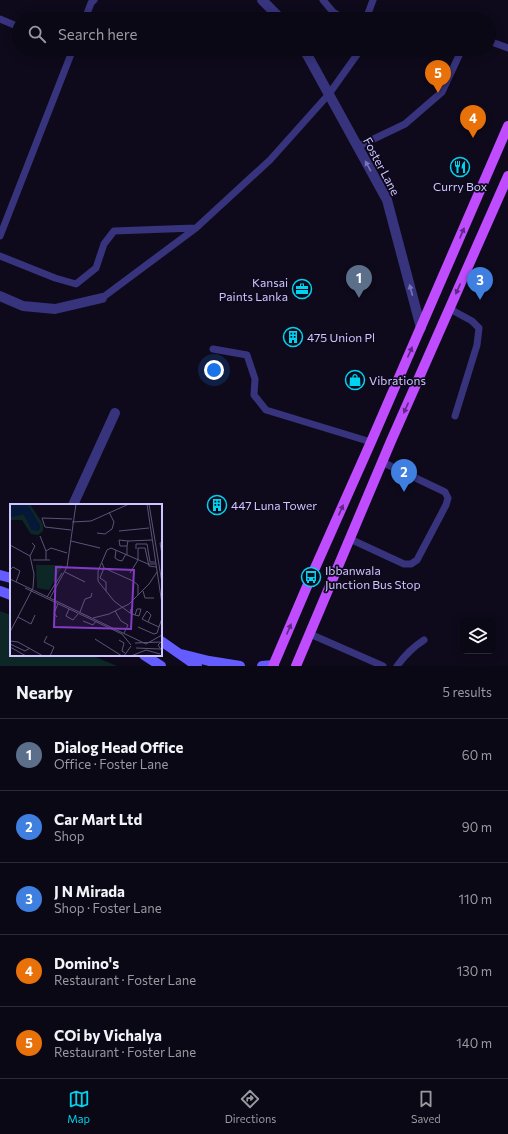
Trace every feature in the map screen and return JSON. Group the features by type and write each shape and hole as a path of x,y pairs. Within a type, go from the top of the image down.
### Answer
{"main road":[{"path":"262,666 274,665 311,576 421,328 508,126"},
{"path":"296,666 382,462 508,176"},
{"path":"0,575 10,578"},
{"path":"0,591 10,595"},
{"path":"162,642 182,654 197,666"},
{"path":"182,654 209,661 240,666"},
{"path":"146,656 162,666"}],"street":[{"path":"262,0 274,12"},
{"name":"Foster Lane","path":"308,56 387,200 421,328"},
{"path":"0,296 23,306 55,310 102,298"},
{"path":"73,504 115,413"}],"lane":[{"path":"88,12 91,3 94,0"},
{"path":"323,0 333,12"},
{"path":"369,12 373,0"},
{"path":"0,19 12,24"},
{"path":"496,44 508,48"},
{"path":"0,236 70,56"},
{"path":"102,298 196,228 270,160 328,94 356,56"},
{"path":"357,147 405,124 442,92 459,56"},
{"path":"0,256 55,278 76,284 96,268 104,244 114,231 196,228"},
{"path":"450,309 472,321 479,328 477,345 455,416"},
{"path":"213,349 247,355 255,379 254,394 266,410 371,442"},
{"path":"350,539 404,564 411,564 417,560 446,505 448,498 445,492 382,462"},
{"path":"310,634 383,666"},
{"path":"397,666 403,657 415,645 424,640"}],"green space":[{"path":"0,611 10,615 10,656 93,656 117,666 0,666"}],"place":[{"name":"COi by Vichalya","path":"438,93"},
{"name":"Domino's","path":"473,138"},
{"name":"Curry Box","path":"460,167"},
{"name":"Kansai Paints Lanka","path":"302,289"},
{"name":"Dialog Head Office","path":"359,298"},
{"name":"J N Mirada","path":"480,300"},
{"name":"475 Union Pl","path":"293,337"},
{"name":"Vibrations","path":"355,380"},
{"name":"Car Mart Ltd","path":"404,492"},
{"name":"447 Luna Tower","path":"217,505"},
{"name":"Ibbanwala Junction Bus Stop","path":"311,577"}]}
